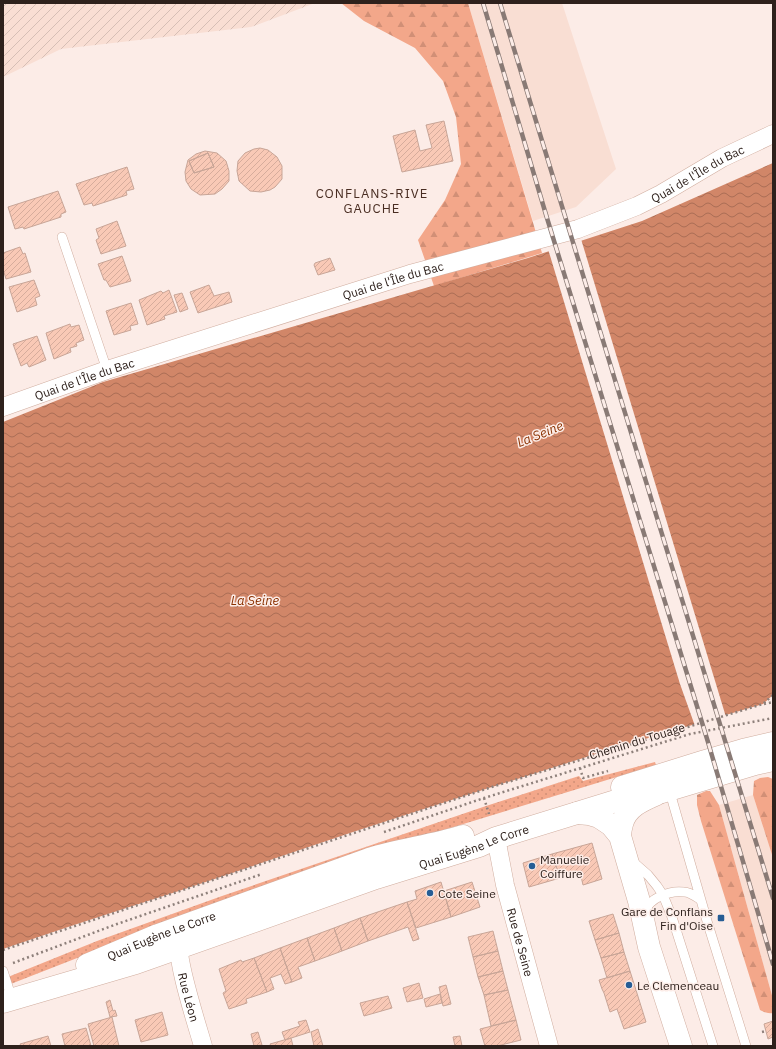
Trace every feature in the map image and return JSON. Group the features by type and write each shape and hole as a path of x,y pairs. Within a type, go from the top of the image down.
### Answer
{"main road":[{"name":"Quai Eugène Le Corre","path":"7,1001 123,967 376,878 479,846 496,838 660,787 709,760 773,743"},
{"name":"Quai Eugène Le Corre","path":"7,1001 58,977 158,936 359,863 398,851 445,842 660,787 773,760"},
{"path":"623,846 622,822 636,804 660,787"},
{"path":"577,813 599,817 611,825 623,846 639,901 649,947 680,1046"}],"street":[{"name":"Quai de l'Île du Bac","path":"3,407 107,370 410,274 578,229 637,206 661,194 722,158 773,134"},
{"name":"Rue de Seine","path":"496,838 505,885 549,1046"},
{"name":"Quai Eugène Le Corre","path":"179,948 180,941 183,936 189,932 313,889 359,863"},
{"name":"Rue Léon","path":"179,948 182,972 203,1046"}],"lane":[{"path":"62,237 107,370"},
{"path":"660,787 701,900 746,1046"},
{"path":"623,846 663,895 672,917 712,1046"},
{"path":"642,916 645,908 650,903 663,895 683,892 694,895 701,900"},
{"path":"3,971 7,1001"}],"path":[{"path":"763,704 773,695"},
{"path":"3,950 495,786 773,702"},
{"name":"Chemin du Touage","path":"580,768 700,731 772,718"},
{"path":"484,798 489,814"},
{"path":"762,1032 766,1031"}],"shaded area":[{"path":"3,3 315,3 251,27 61,49 3,77"},
{"path":"468,3 562,3 616,169 576,207 533,221"},
{"path":"753,795 773,858 773,999 719,805"}],"green space":[{"path":"341,3 468,3 542,253 434,286 418,240 445,200 461,164 456,117 443,81 415,48 364,21"},
{"path":"655,762 656,765 385,848 136,935 3,987 3,979 97,941 222,896 579,776 583,781"},
{"path":"768,777 773,779 773,858 753,795 754,781 760,778"},
{"path":"710,791 719,805 773,999 773,1013 760,1010 701,821 697,805 697,795"}],"water":[{"name":"La Seine","path":"773,163 773,695 763,704 618,747 495,786 3,949 3,422 103,382 528,258 642,221"}],"pier":[{"path":"581,239 726,717 695,726 680,684 548,249"}],"building":[{"path":"444,121 453,161 402,172 393,136 415,130 420,151 432,148 426,125"},
{"path":"260,148 268,150 277,157 282,166 282,179 270,190 261,192 250,191 239,181 237,171 238,161 245,153"},
{"path":"205,151 217,153 226,161 229,171 229,181 215,194 200,195 191,189 186,181 185,172 188,160 196,154","holes":["208,153 214,167 194,173 189,161"]},
{"path":"208,153 214,167 194,173 189,161"},
{"path":"127,167 134,189 126,191 127,195 93,206 92,203 84,205 76,184"},
{"path":"58,191 66,212 61,214 61,217 24,229 23,227 15,229 8,207"},
{"path":"117,221 126,246 101,254 96,240 99,238 96,229"},
{"path":"20,247 23,254 25,253 31,272 6,279 3,269 3,253"},
{"path":"122,256 131,281 110,287 106,280 104,280 98,264"},
{"path":"330,258 335,270 318,275 314,265 315,263"},
{"path":"34,280 40,296 35,298 37,305 17,312 9,287"},
{"path":"209,285 214,296 229,292 232,302 198,313 190,292"},
{"path":"169,290 177,312 164,316 165,319 147,325 139,300 161,291 163,293"},
{"path":"182,293 188,309 180,312 174,295"},
{"path":"131,303 138,324 130,326 131,330 114,335 106,311"},
{"path":"70,324 71,327 79,325 84,340 76,343 77,346 70,348 71,352 54,359 46,333"},
{"path":"37,336 46,360 29,367 27,363 21,366 13,344"},
{"path":"592,843 602,879 583,885 580,872 560,878 552,854"},
{"path":"552,854 560,878 529,887 523,863"},
{"path":"441,882 451,917 416,928 407,902 417,899 415,891"},
{"path":"472,882 480,907 451,917 444,891"},
{"path":"407,902 419,939 413,941 408,927 368,941 360,918"},
{"path":"613,914 619,933 595,940 589,921"},
{"path":"360,918 368,941 342,951 334,928"},
{"path":"334,928 342,951 315,961 307,938"},
{"path":"493,931 498,951 473,957 468,937"},
{"path":"619,933 624,952 601,958 595,940"},
{"path":"307,938 315,961 298,967 302,978 292,982 280,948"},
{"path":"280,948 292,982 285,984 281,974 270,978 274,989 267,992 254,958"},
{"path":"498,951 503,971 478,977 473,957"},
{"path":"624,952 630,971 607,978 601,958"},
{"path":"254,958 267,992 246,999 247,1003 229,1009 223,993 226,991 219,969 241,960 242,962"},
{"path":"503,971 508,990 484,995 478,977"},
{"path":"630,971 646,1022 624,1029 617,1009 610,1012 599,980"},
{"path":"419,983 423,998 407,1002 403,988"},
{"path":"446,985 451,1004 443,1006 439,987"},
{"path":"508,990 516,1020 491,1026 484,995"},
{"path":"440,994 442,1003 426,1007 424,999"},
{"path":"388,996 392,1008 364,1016 360,1003"},
{"path":"110,1000 113,1011 115,1010 117,1016 110,1017 106,1002"},
{"path":"162,1012 168,1035 141,1042 135,1020"},
{"path":"112,1017 119,1046 94,1046 88,1024"},
{"path":"306,1020 310,1032 285,1040 282,1032 300,1026 298,1022"},
{"path":"516,1020 521,1040 497,1046 485,1046 480,1029"},
{"path":"773,1021 773,1037 768,1039 764,1024"},
{"path":"86,1028 91,1046 65,1046 62,1034"},
{"path":"318,1029 323,1046 314,1046 311,1032"},
{"path":"258,1032 262,1045 254,1046 251,1034"},
{"path":"48,1036 51,1046 21,1046 20,1044"},
{"path":"460,1036 462,1046 455,1046 453,1037"},
{"path":"291,1038 293,1046 271,1046 270,1044"}],"railway":[{"path":"483,3 547,218 708,742 773,964"},
{"path":"500,3 773,898"}],"place":[{"name":"Manuelie Coiffure","path":"532,866"},
{"name":"Cote Seine","path":"430,893"},
{"name":"Gare de Conflans Fin d'Oise","path":"721,918"},
{"name":"Le Clemenceau","path":"629,985"}],"district":[{"name":"CONFLANS-RIVE GAUCHE","path":"372,200"}]}
